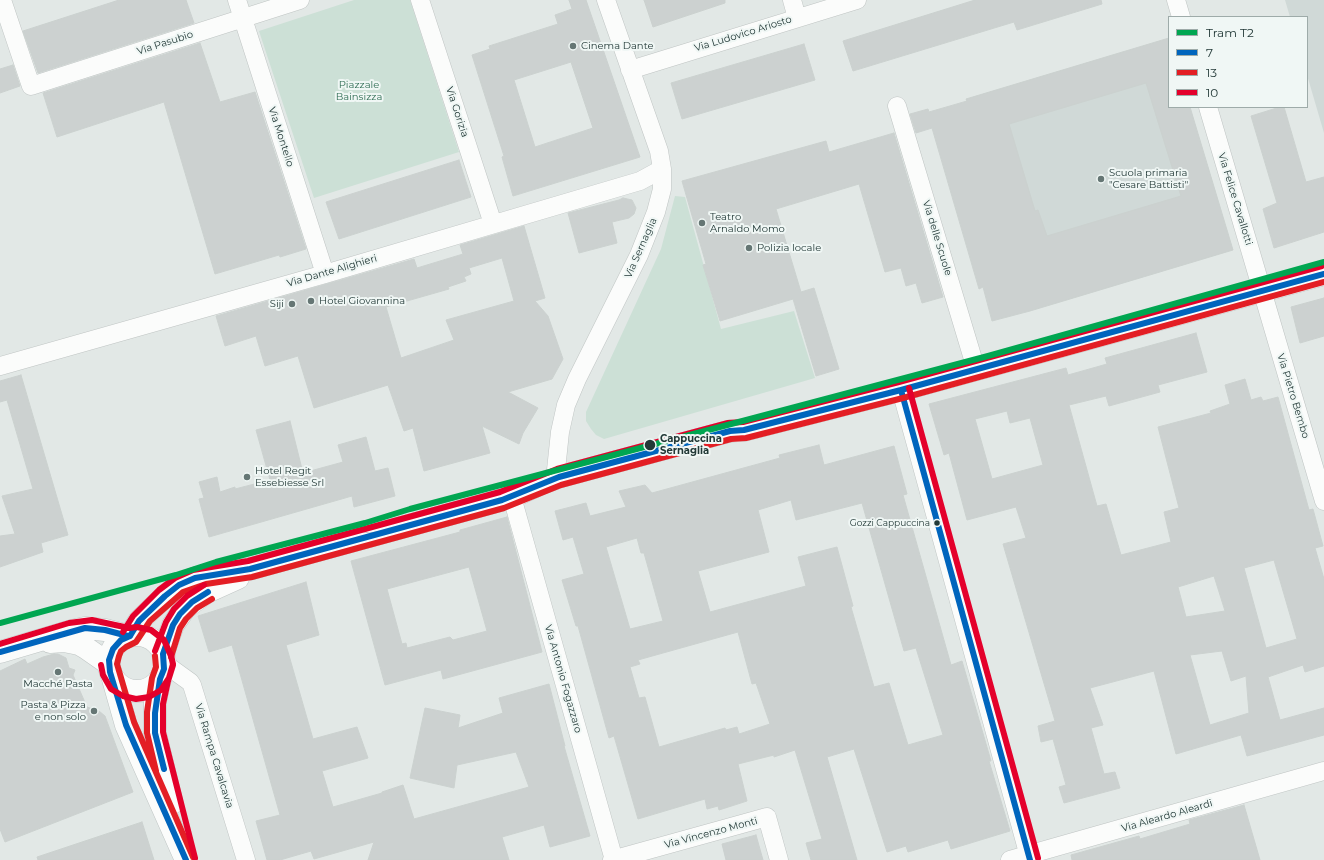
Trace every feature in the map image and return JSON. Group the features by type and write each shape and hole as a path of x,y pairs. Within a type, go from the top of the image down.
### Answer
{"street":[{"name":"Via Pasubio","path":"2,0 31,86 250,28 300,0"},
{"name":"Via Montello","path":"237,0 250,28 325,274"},
{"name":"Via Gorizia","path":"420,0 493,224"},
{"name":"Via Sernaglia","path":"548,477 566,405 577,379 639,255 656,212 662,188 662,169 659,151 606,0"},
{"path":"792,0 797,18"},
{"name":"Via Ludovico Ariosto","path":"630,70 857,0"},
{"path":"1176,0 1181,16"},
{"name":"Via delle Scuole","path":"898,106 976,369"},
{"name":"Via Felice Cavallotti","path":"1208,108 1262,291"},
{"name":"Via Dante Alighieri","path":"0,366 325,274 640,181 662,169"},
{"path":"129,636 144,616 165,596 179,585 204,576 250,569 373,528 512,497 548,477 566,475 730,431 744,430 901,390 1324,274"},
{"name":"Via Pietro Bembo","path":"1262,291 1324,501"},
{"path":"901,390 1029,858"},
{"name":"Via Antonio Fogazzaro","path":"512,497 614,860"},
{"path":"31,643 64,641 78,644 86,648 111,671 121,686 131,691 147,689 156,684 173,625 185,608 208,592 234,581 250,569"},
{"path":"0,652 85,628 105,630 129,636"},
{"path":"136,635 148,637 157,644 162,666 155,703 155,733 187,860 126,725 111,671 111,652 121,640 129,636 136,635"},
{"name":"Via Rampa Cavalcavia","path":"162,666 190,682 194,689 246,860"},
{"name":"Via Aleardo Aleardi","path":"1010,860 1029,858 1324,771"},
{"name":"Via Vincenzo Monti","path":"614,860 767,817 779,860"}],"shaded area":[{"path":"1285,0 1324,0 1324,133 1308,78 1308,16 1290,16"},
{"name":"Scuola primaria \"Cesare Battisti\"","path":"1168,38 1168,108 1190,108 1233,250 1030,311 966,99"}],"green space":[{"name":"Piazzale Bainsizza","path":"354,0 410,0 459,152 314,198 259,31"},
{"path":"675,196 685,197 721,329 794,311 815,378 604,439 596,435 591,429 586,421 586,412 661,249"}],"building":[{"path":"119,0 186,0 194,23 38,73 23,31"},
{"path":"569,0 586,0 640,157 513,196 502,157 504,156 472,55 490,49 489,46 558,24 555,15 572,9","holes":["571,62 593,128 535,147 514,80"]},
{"path":"644,0 725,0 725,3 653,27"},
{"path":"975,0 1101,0 1102,4 1017,30 1014,22 853,71 843,41"},
{"name":"Scuola primaria \"Cesare Battisti\"","path":"1168,38 1168,108 1190,108 1233,250 992,321 983,287 979,289 932,128 916,133 910,114 928,109 929,112 967,101 966,99","holes":["1146,83 1181,196 1047,236 1038,210 1035,211 1009,124"]},
{"path":"200,43 220,102 255,92 306,249 280,257 279,255 215,274 164,102 57,137 43,93"},
{"path":"804,44 815,80 682,119 671,83"},
{"path":"13,65 20,86 0,93 0,69"},
{"path":"1277,108 1284,108 1306,182 1324,177 1324,232 1274,248 1263,209 1277,203 1251,116"},
{"path":"894,133 943,297 922,303 916,283 906,286 901,268 885,272 859,184 776,209 801,292 814,288 839,369 816,376 793,299 720,321 703,265 706,264 682,181 826,141 829,152"},
{"path":"459,160 471,197 339,239 326,202"},
{"path":"623,198 632,200 636,208 634,214 629,218 612,222 617,243 579,253 568,213"},
{"path":"524,226 545,298 535,301 548,316 563,359 552,379 508,392 538,408 523,433 519,444 482,426 490,453 424,471 413,428 404,431 388,385 314,408 298,356 265,366 256,336 225,346 216,316 414,259 417,268 463,254 460,245","holes":["502,258 514,301 446,320 454,340 401,358 386,307 449,289 448,287 466,281 464,277 471,274 469,268"]},
{"path":"1324,298 1324,336 1300,343 1291,307"},
{"path":"1196,333 1207,372 1158,385 1160,392 1109,406 1106,396 1069,405 1097,506 1106,504 1121,555 1171,542 1164,512 1179,508 1158,427 1211,413 1210,411 1230,404 1225,385 1245,379 1251,400 1261,397 1263,401 1278,397 1309,510 1313,509 1323,546 1315,548 1324,579 1324,666 1305,672 1303,665 1268,677 1280,720 1324,708 1324,735 1247,756 1241,735 1176,754 1154,671 1090,688 1103,725 1091,728 1104,774 1115,772 1120,788 1064,803 1059,787 1066,785 1053,739 1041,742 1038,726 1055,721 1003,544 1026,538 1016,507 967,520 949,453 944,455 929,404 1066,368 1068,375 1107,364 1105,358","holes":["1007,411 1010,423 1030,418 1043,465 992,479 975,419","1274,560 1297,639 1266,648 1244,568","1214,576 1225,611 1186,617 1178,587","1222,651 1231,681 1246,676 1249,713 1210,725 1190,655"]},
{"path":"21,375 68,535 41,543 43,552 0,567 0,536 15,534 2,496 33,489 7,400 0,402 0,381"},
{"path":"290,421 303,473 343,462 338,445 366,437 375,471 388,468 395,496 354,507 352,496 209,537 199,499 204,498 199,482 217,477 220,492 235,487 235,489 270,480 256,430"},
{"path":"819,445 824,465 894,446 907,494 903,495 951,665 962,661 1010,831 951,849 948,840 908,852 906,846 887,852 854,749 827,757 857,860 811,860 806,843 822,839 795,750 774,757 774,755 738,764 747,801 719,810 718,806 707,809 705,799 638,819 614,736 609,738 578,626 576,626 562,580 584,574 573,537 563,540 555,511 586,503 590,516 626,507 619,491 645,485 652,493 780,458 779,455","holes":["791,500 796,520 862,503 904,651 916,648 943,735 908,745 889,683 874,687 851,607 853,606 837,547 798,557 806,586 710,612 698,571 769,552 758,510","637,538 641,553 644,553 663,621 630,629 606,547","738,632 752,684 756,683 770,724 739,734 737,727 726,730 725,728 659,747 645,697 639,698 630,667 640,664 638,660"]},
{"path":"507,517 542,652 443,679 441,670 385,685 351,561 460,532 460,530","holes":["469,567 487,631 453,640 450,637 407,648 406,643 402,644 387,589"]},
{"path":"306,582 319,635 286,645 313,739 357,727 368,758 322,771 333,807 382,793 403,785 414,819 529,787 516,752 457,765 454,788 410,778 425,708 460,715 458,728 503,713 499,698 549,684 564,746 590,836 550,847 544,825 502,837 509,860 368,860 374,842 314,859 311,851 280,860 267,860 256,821 280,815 232,645 209,652 198,616"},
{"path":"54,654 58,654 66,658 69,668 75,670 73,675 87,707 99,711 105,716 133,792 5,842 0,829 0,671 25,659 27,664"},
{"path":"1244,805 1260,860 1072,860 1071,855 1139,836 1140,839 1190,824 1189,820"},
{"path":"142,822 154,860 38,860 37,857"},
{"path":"756,835 763,860 726,860 722,844"}],"tram line":[{"name":"T2","path":"0,623 176,575 216,562 365,523 410,509 988,356 1324,262"},
{"path":"346,528 369,533 376,532"}],"transit line":[{"name":"10","path":"123,632 133,616 159,590 175,578 193,570 248,561 500,492 557,469 728,423 743,422 899,382 1322,266"},
{"name":"7","path":"130,636 139,621 165,596 179,585 195,578 250,569 502,500 559,477 730,431 744,430 901,390 1324,274"},
{"name":"13","path":"193,857 134,722 117,664 121,651 136,642 150,621 183,592 206,584 252,577 504,508 561,485 731,439 746,438 903,398 1324,282"},
{"name":"10","path":"909,388 1038,858"},
{"name":"7","path":"901,390 1030,860"},
{"name":"10","path":"155,651 166,622 174,609 187,596 204,585"},
{"name":"7","path":"163,654 173,625 180,614 192,602 208,592"},
{"name":"13","path":"171,657 180,628 186,619 197,608 212,599"},
{"name":"10","path":"0,644 69,623 92,620 129,628 137,627 151,630 164,640 173,664 169,678 161,690 149,697 136,699 123,696 111,689 103,675 101,665"},
{"name":"7","path":"0,652 85,628 105,630 128,636"},
{"name":"7","path":"130,636 121,640 113,649 109,660 110,672 126,725 186,860"},
{"name":"7","path":"163,654 164,669 160,679 155,713 155,733 164,769"},
{"name":"10","path":"171,654 173,665 163,704 163,732 195,858"},
{"name":"13","path":"155,656 156,667 152,678 147,712 147,733 156,771"}],"place":[{"name":"Cinema Dante","path":"573,46"},
{"name":"Scuola primaria \"Cesare Battisti\"","path":"1101,179"},
{"name":"Teatro Arnaldo Momo","path":"702,223"},
{"name":"Polizia locale","path":"749,248"},
{"name":"Hotel Giovannina","path":"311,301"},
{"name":"Siji","path":"292,304"},
{"name":"Cappuccina Sernaglia","path":"650,445"},
{"name":"Hotel Regit Essebiesse Srl","path":"247,477"},
{"name":"Gozzi Cappuccina","path":"937,523"},
{"name":"Macché Pasta","path":"58,672"},
{"name":"Pasta & Pizza e non solo","path":"94,711"}]}
